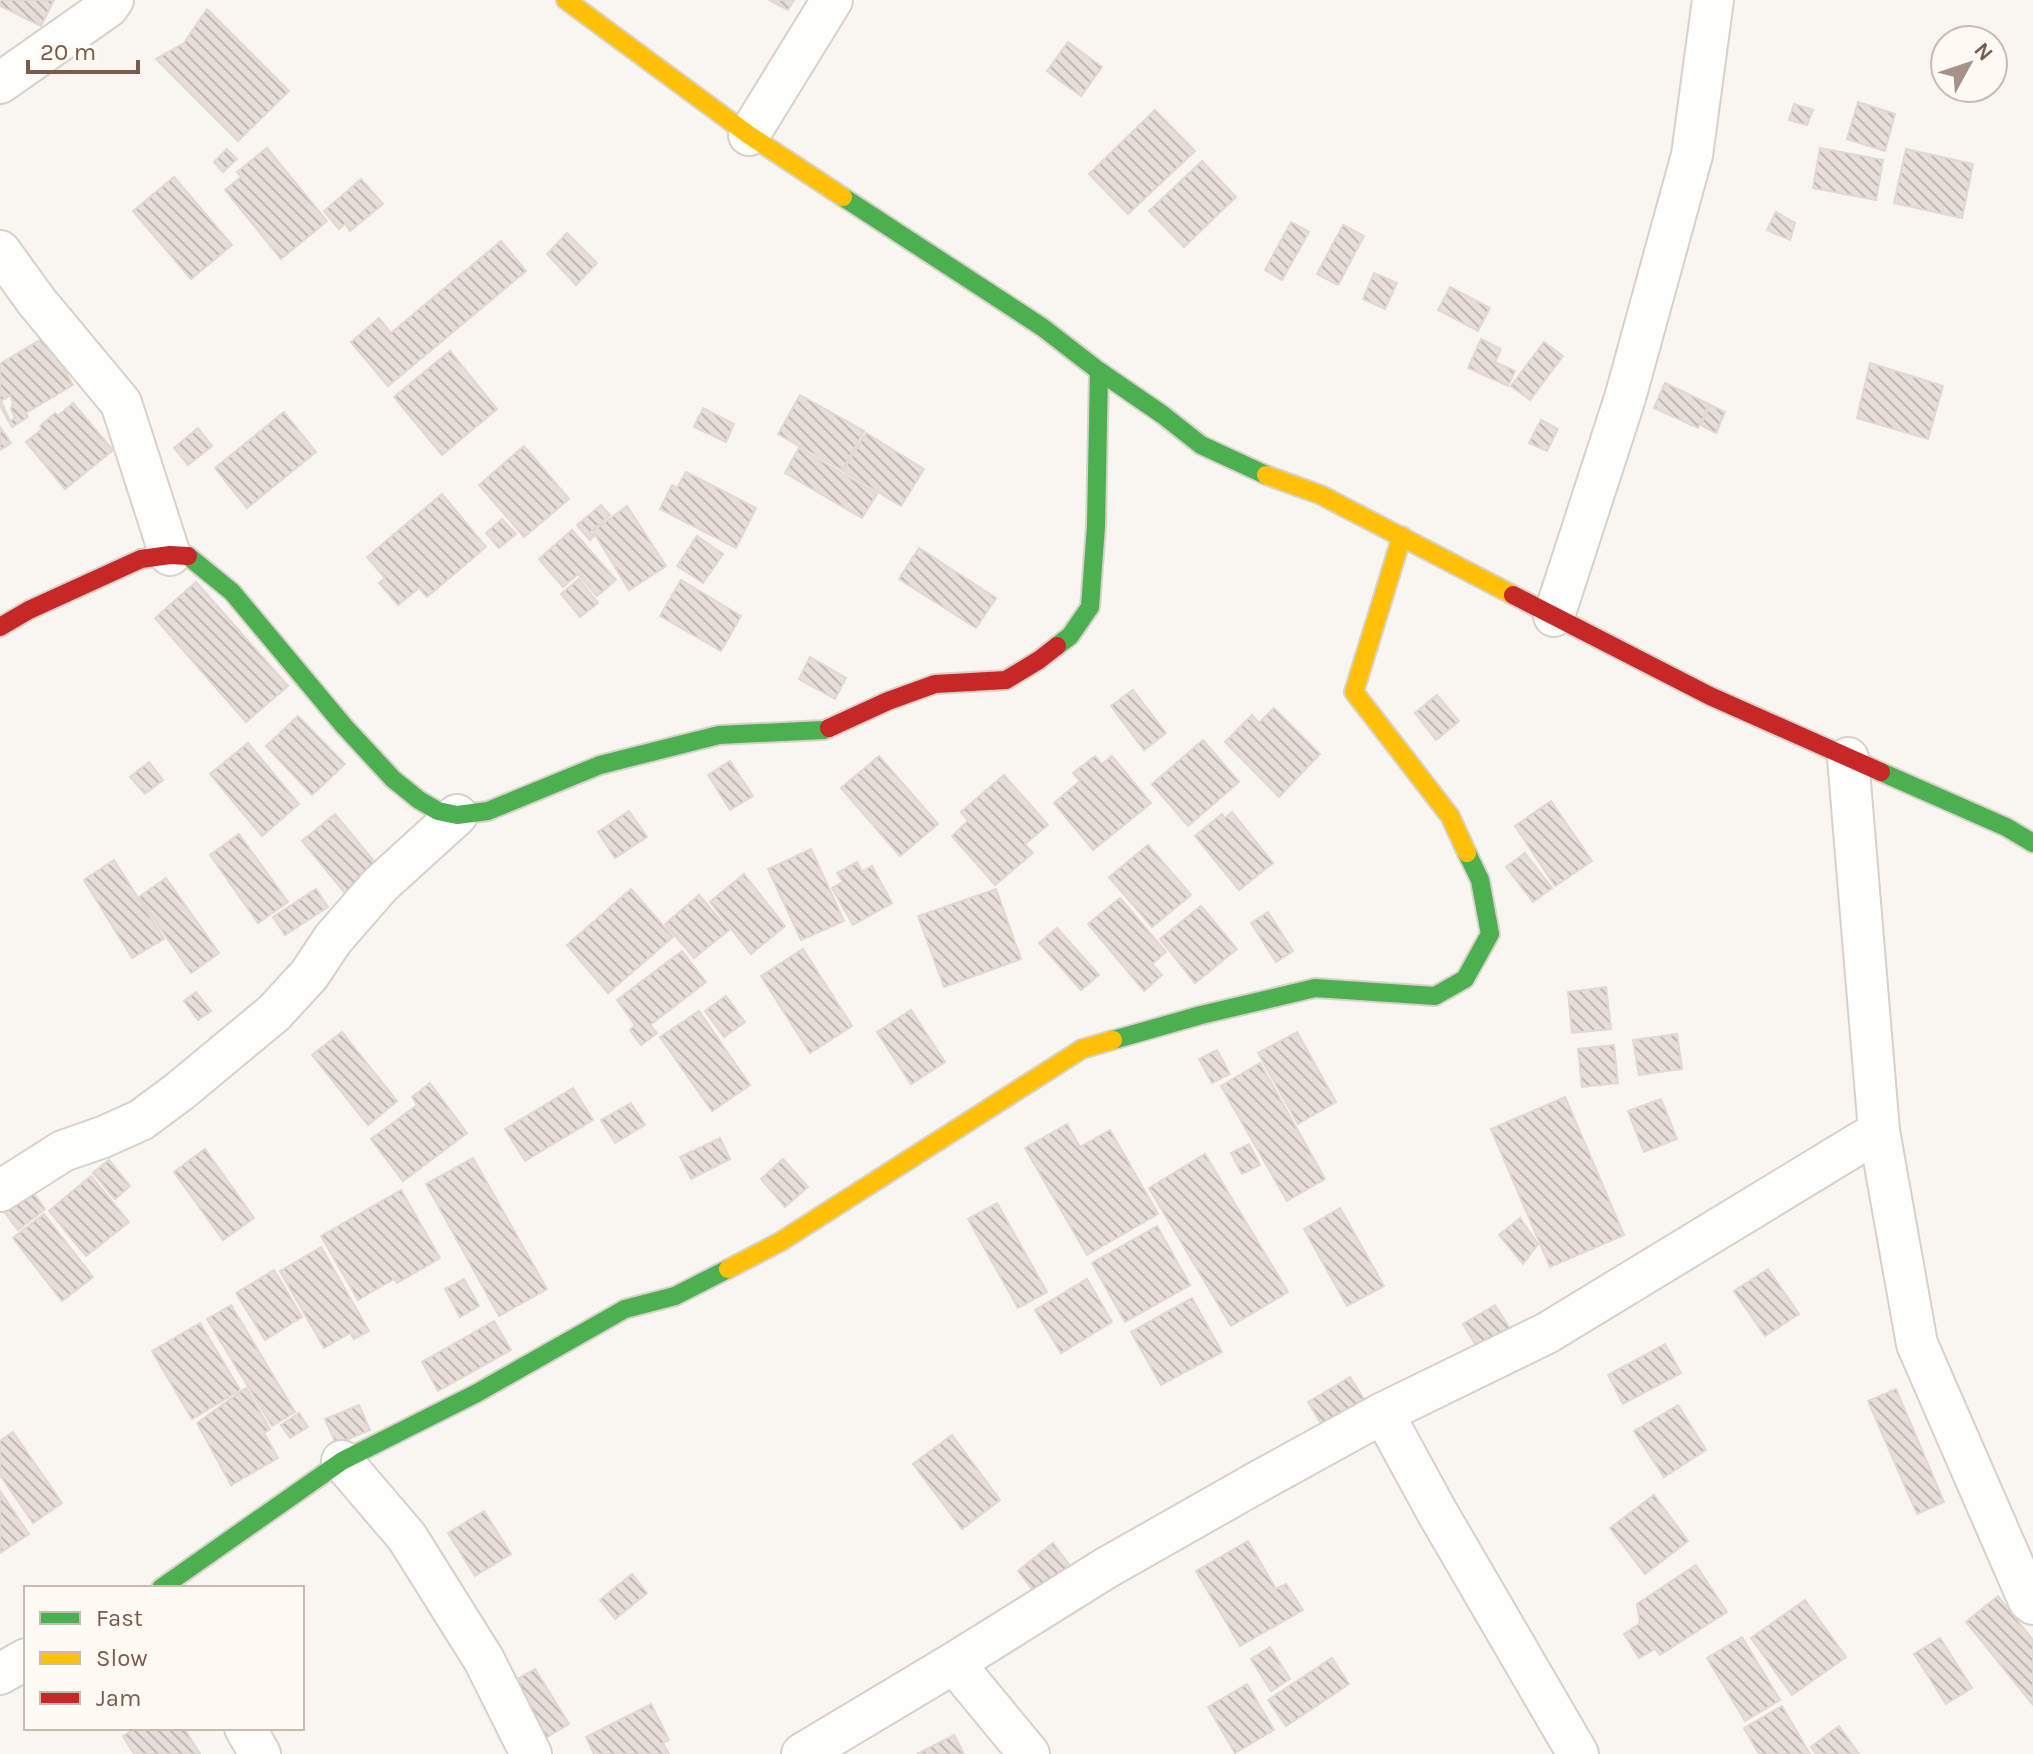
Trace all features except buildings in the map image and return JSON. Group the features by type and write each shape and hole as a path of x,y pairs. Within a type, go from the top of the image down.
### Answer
{"street":[{"path":"0,83 108,7 113,0"},
{"path":"566,0 749,135 1042,327 1201,445 1249,468 1321,495 1710,696 2006,827 2033,843"},
{"path":"749,135 832,0"},
{"path":"1554,616 1625,398 1692,155 1713,0"},
{"path":"0,251 37,302 121,403 170,555"},
{"path":"0,627 29,610 141,559 187,556 232,592 344,726 393,779 438,811 457,815 488,811 600,765 719,735 824,730 935,684 1006,680 1039,660 1070,636 1090,607 1096,526 1099,371"},
{"path":"164,1586 342,1461 477,1393 625,1309 675,1296 780,1242 1082,1049 1201,1015 1315,988 1435,996 1465,979 1490,934 1480,880 1450,816 1354,692 1402,536"},
{"path":"1848,758 1879,1131 1917,1344 2029,1601 2033,1604"},
{"path":"0,1191 63,1151 141,1120 180,1091 274,1013 309,975 333,939 380,885 457,815"},
{"path":"802,1754 1106,1568 1383,1413 1547,1333 1879,1131"},
{"path":"1383,1413 1578,1754"},
{"path":"342,1461 407,1537 484,1660 531,1754"},
{"path":"0,1674 24,1660"},
{"path":"954,1663 1029,1754"},
{"path":"246,1730 260,1754"}],"traffic: fast":[{"path":"843,197 1042,327 1201,445 1266,475"},
{"path":"1057,646 1070,636 1090,607 1096,526 1099,371"},
{"path":"188,556 232,592 344,726 393,779 438,811 457,815 488,811 600,765 719,735 829,728"},
{"path":"1881,772 2006,827 2033,843"},
{"path":"1113,1040 1315,988 1435,996 1465,979 1490,934 1480,880 1467,853"},
{"path":"164,1586 342,1461 477,1393 625,1309 675,1296 728,1269"}],"traffic: slow":[{"path":"566,0 749,135 843,197"},
{"path":"1266,475 1321,495 1513,595"},
{"path":"1402,536 1354,692 1450,816 1467,853"},
{"path":"728,1269 780,1242 1082,1049 1113,1040"}],"traffic: jam":[{"path":"0,627 29,610 141,559 188,556"},
{"path":"1513,595 1710,696 1881,772"},
{"path":"829,728 935,684 1006,680 1057,646"}]}
